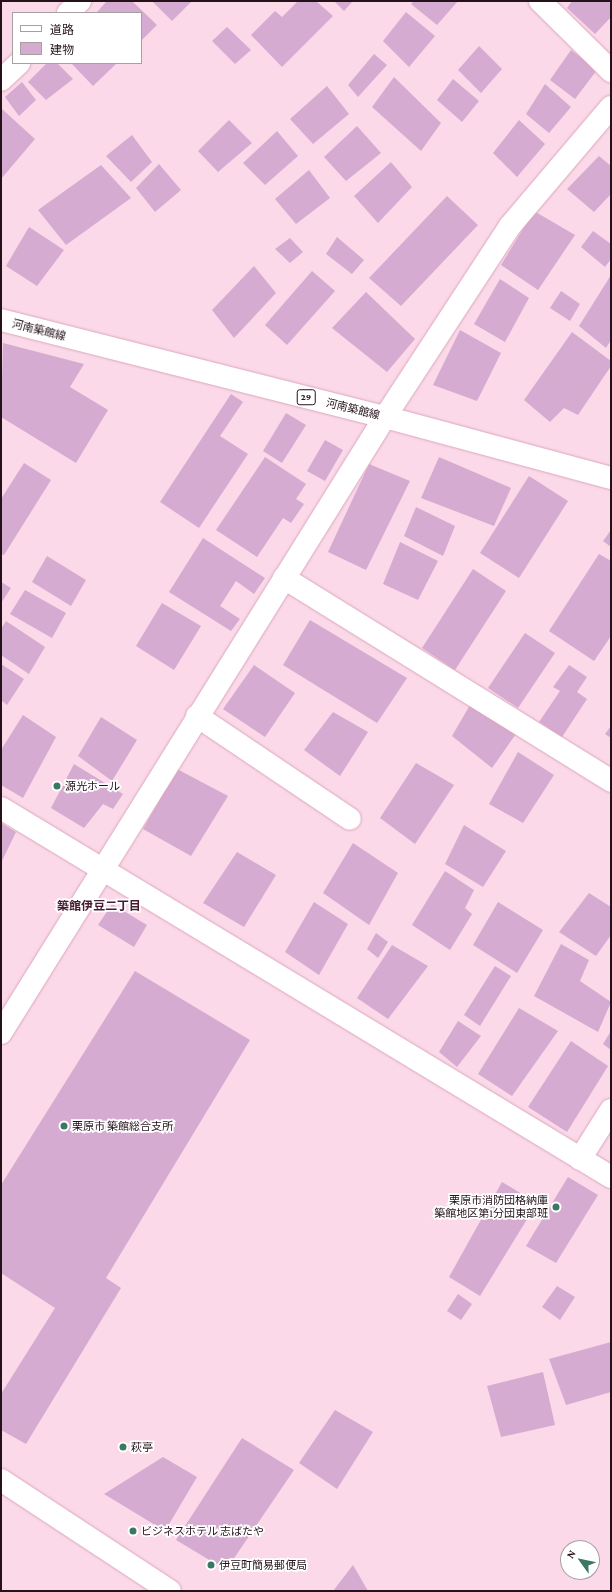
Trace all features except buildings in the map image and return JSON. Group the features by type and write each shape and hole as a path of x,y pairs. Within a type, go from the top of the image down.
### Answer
{"street":[{"path":"69,12 80,1"},
{"path":"540,1 611,71"},
{"path":"1,80 18,64"},
{"path":"1,1033 101,869 385,417 510,226 611,107"},
{"name":"河南築館線","path":"1,320 385,417 611,478"},
{"path":"284,578 611,781"},
{"path":"197,716 350,819"},
{"path":"1,808 611,1177"},
{"path":"580,1159 611,1110"},
{"path":"1,1480 170,1591"}],"place":[{"name":"源光ホール","path":"57,786"},
{"name":"栗原市 築館総合支所","path":"64,1126"},
{"name":"栗原市消防団格納庫 築館地区第1分団東部班","path":"556,1207"},
{"name":"萩亭","path":"123,1447"},
{"name":"ビジネスホテル 志ばたや","path":"133,1531"},
{"name":"伊豆町簡易郵便局","path":"211,1565"}],"district":[{"name":"築館伊豆二丁目","path":"99,907"}]}
